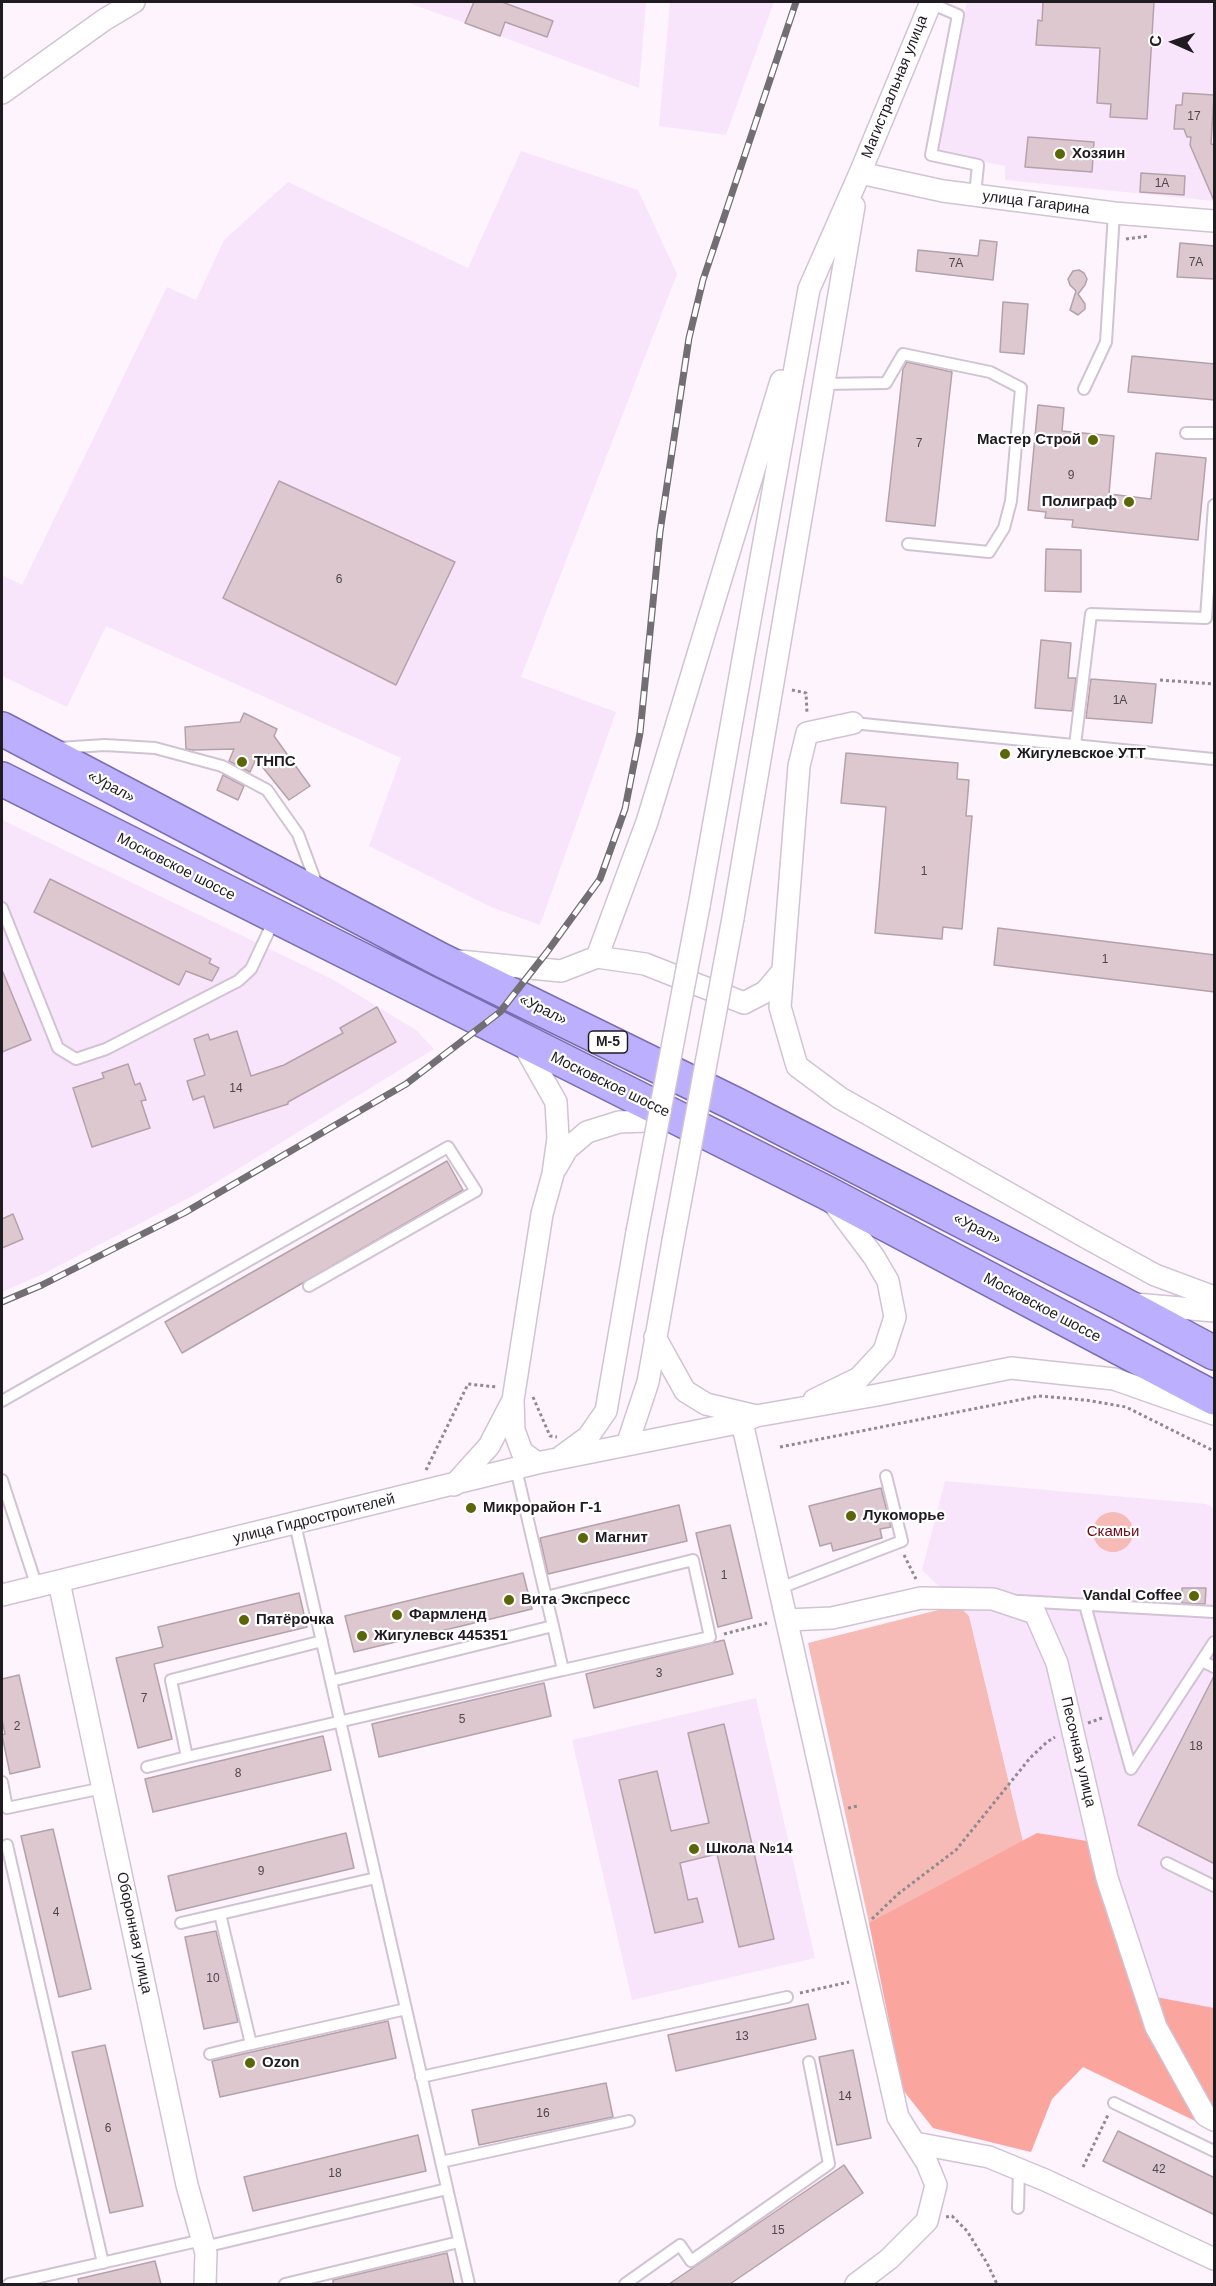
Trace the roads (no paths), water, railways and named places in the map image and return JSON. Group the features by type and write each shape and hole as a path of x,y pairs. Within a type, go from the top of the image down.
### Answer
{"highway":[{"name":"«Урал»","path":"2,729 441,960 735,1104 1215,1353"},
{"name":"Московское шоссе","path":"2,779 827,1193 1215,1398"}],"street":[{"path":"2,93 104,20 134,2"},
{"name":"Магистральная улица","path":"860,173 930,2"},
{"path":"597,957 647,822 809,289 860,173"},
{"path":"627,1445 648,1382 733,918 860,173"},
{"name":"улица Гагарина","path":"860,173 943,191 1114,213 1215,221"},
{"path":"522,1041 556,1101 558,1138 553,1174 542,1214 514,1393 514,1430 522,1452 547,1462 574,1449 588,1437 606,1411 809,289"},
{"path":"853,723 807,733 799,766 780,1007 797,1066 840,1098 1091,1240 1155,1275 1215,1298"},
{"path":"441,960 561,970 597,957 645,964 744,1003 765,992 782,972"},
{"path":"553,1174 567,1149 587,1132 619,1122 681,1120"},
{"path":"792,1411 859,1378 884,1351 895,1317 888,1281 874,1257 827,1193"},
{"path":"1119,1302 1215,1311"},
{"path":"655,1337 685,1391 706,1404 749,1419 780,1588 898,2117 927,2163 936,2185 927,2221 889,2259 856,2284"},
{"name":"улица Гидростроителей","path":"2,1595 453,1486 516,1468 749,1419 1011,1368 1114,1379 1215,1414"},
{"path":"453,1486 489,1446 514,1393"},
{"name":"Оборонная улица","path":"59,1581 187,2185 203,2244 205,2284"},
{"name":"Песочная улица","path":"787,1619 832,1618 921,1598 993,1599 1035,1613 1057,1663 1107,1878 1156,2027 1211,2122"},
{"path":"915,2144 989,2157 1215,2259"}],"lane":[{"path":"930,2 958,15 931,155 978,165 975,195"},
{"path":"1084,389 1106,342 1114,213"},
{"path":"823,384 886,383 903,354 990,372 1021,388 1011,501 1004,528 989,552 908,544"},
{"path":"1186,433 1215,433"},
{"path":"1075,745 1091,614 1206,618 1215,505"},
{"path":"853,723 1213,759"},
{"path":"40,750 105,745 155,748 222,766 267,790 298,834 322,897"},
{"path":"2,908 58,1048 76,1059 106,1049 238,981 251,969 275,917"},
{"path":"2,1401 448,1147 476,1191 309,1286"},
{"path":"516,1468 563,1670"},
{"path":"780,1588 902,1541 886,1476"},
{"path":"2,1480 37,1587"},
{"path":"295,1524 469,2284"},
{"path":"147,1767 710,1637 693,1560 546,1597"},
{"path":"993,1599 1215,1612"},
{"path":"1085,1605 1131,1769 1215,1642"},
{"path":"331,1681 553,1626"},
{"path":"186,1757 171,1680 322,1641"},
{"path":"1202,1661 1215,1667"},
{"path":"2,1782 7,1808 103,1788"},
{"path":"7,1845 103,2263"},
{"path":"1167,1863 1215,1886"},
{"path":"181,1923 376,1878"},
{"path":"220,1914 251,2044"},
{"path":"421,2077 787,1997"},
{"path":"210,2054 406,2008"},
{"path":"625,2284 680,2245 691,2260 829,2164 809,2062"},
{"path":"1114,2103 1215,2151"},
{"path":"441,2162 629,2121"},
{"path":"1018,2169 1018,2208"},
{"path":"9,2284 203,2244 447,2189"},
{"path":"285,2284 459,2242"}],"railway":[{"path":"2,1302 42,1285 184,1213 406,1084 500,1012 600,879 625,809 640,733 660,532 689,338 703,280 796,2"}],"place":[{"name":"Хозяин","path":"1060,154"},
{"name":"Мастер Строй","path":"1093,440"},
{"name":"Полиграф","path":"1129,502"},
{"name":"Жигулевское УТТ","path":"1005,754"},
{"name":"ТНПС","path":"242,762"},
{"name":"Микрорайон Г-1","path":"471,1508"},
{"name":"Лукоморье","path":"851,1516"},
{"name":"Магнит","path":"583,1538"},
{"name":"Vandal Coffee","path":"1194,1596"},
{"name":"Вита Экспресс","path":"509,1600"},
{"name":"Фармленд","path":"397,1615"},
{"name":"Пятёрочка","path":"244,1620"},
{"name":"Жигулевск 445351","path":"362,1636"},
{"name":"Школа №14","path":"694,1849"},
{"name":"Ozon","path":"250,2063"}],"park label":[{"name":"Скамьи","path":"1113,1532"}]}
